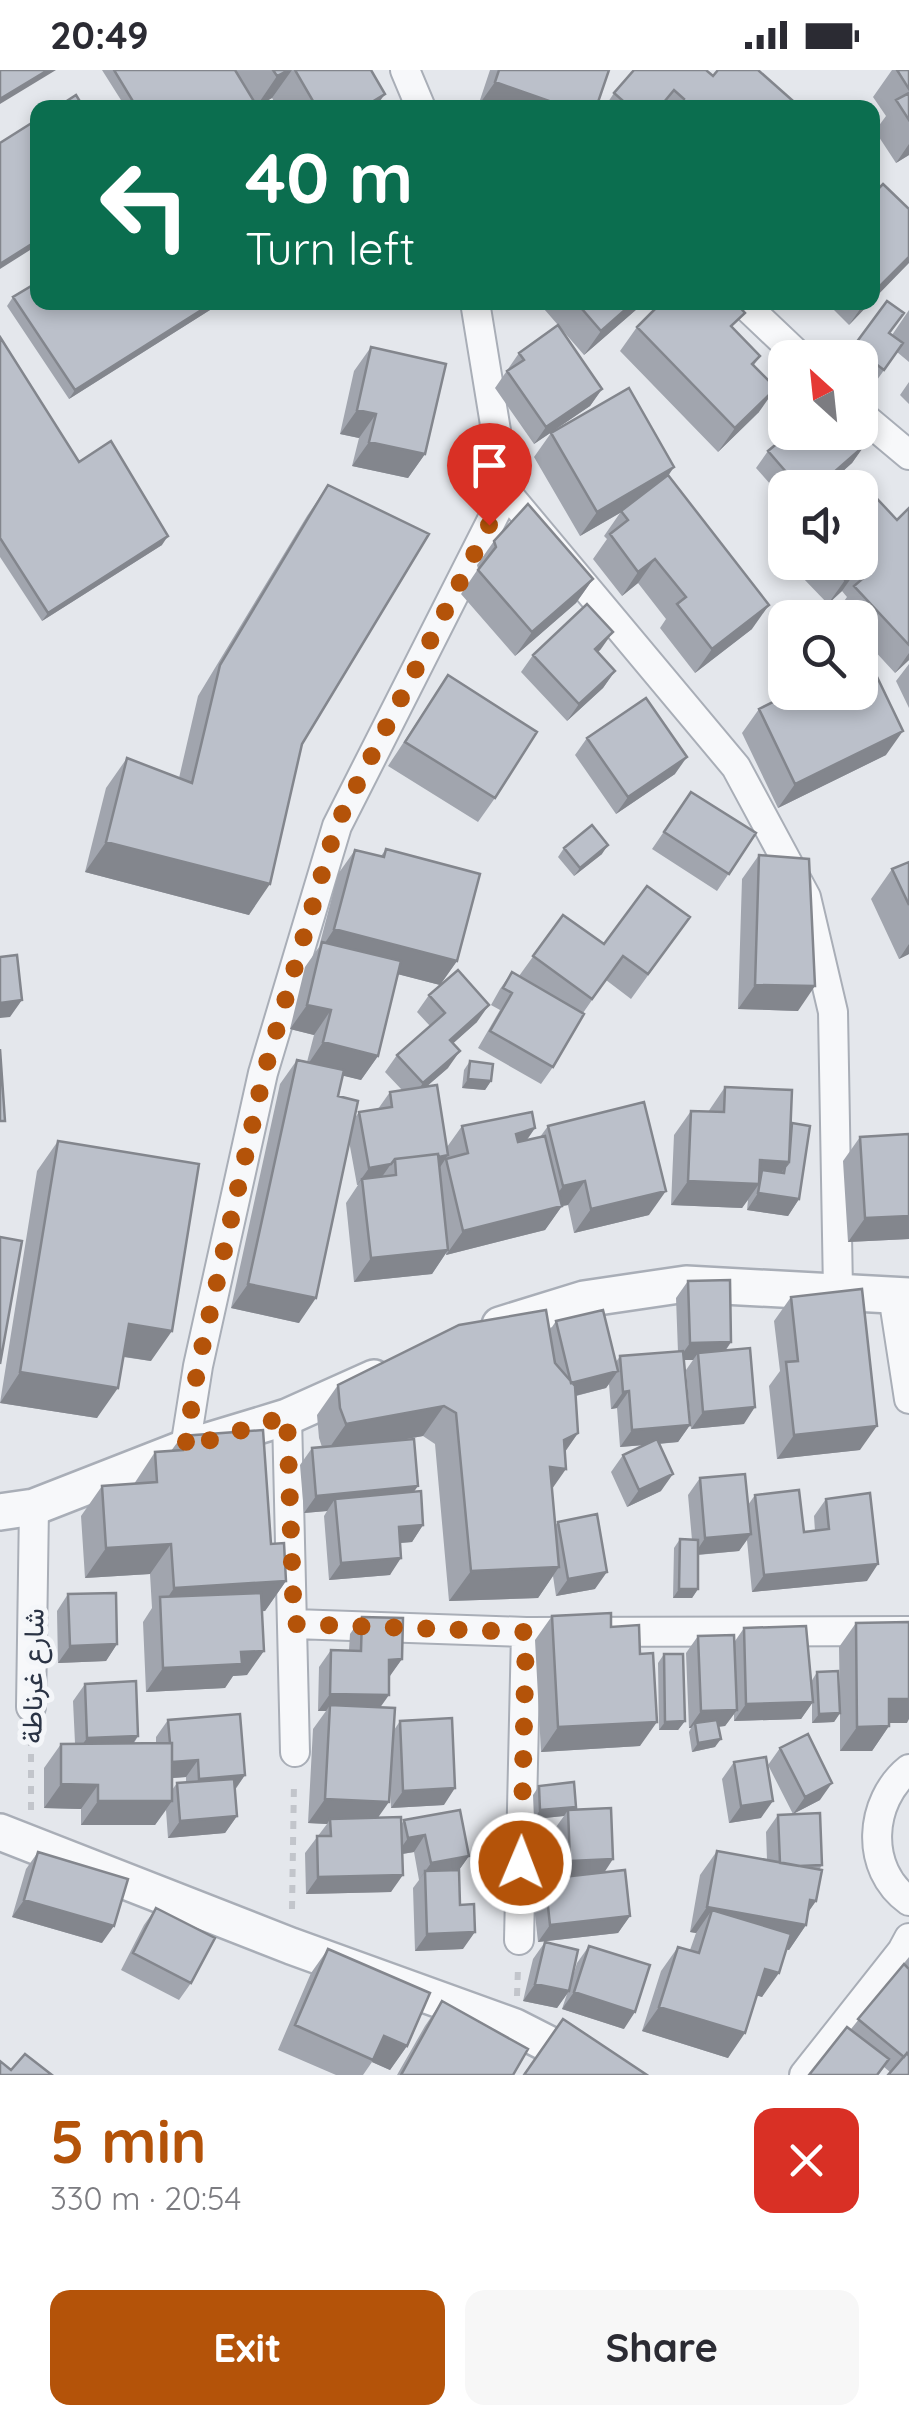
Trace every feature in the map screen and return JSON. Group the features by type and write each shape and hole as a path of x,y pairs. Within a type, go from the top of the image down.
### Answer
{"street":[{"path":"405,70 418,100"},
{"path":"476,310 506,492 736,768 806,897 833,1012 838,1290"},
{"path":"481,340 493,310"},
{"path":"750,310 781,340"},
{"path":"878,429 909,455"},
{"path":"185,1448 198,1366 264,1073 336,826 506,492"},
{"path":"464,1338 584,1299 686,1284 901,1295 909,1399"},
{"path":"17,1509 287,1416 411,1362"},
{"path":"287,1416 295,1752"},
{"name":"شارع غرناطة","path":"17,1509 31,1707"},
{"path":"294,1624 526,1632 909,1631"},
{"path":"519,1940 526,1632"},
{"path":"909,1770 896,1780 881,1806 876,1834 880,1863 909,1901"},
{"path":"15,1839 291,1946 515,2027 609,2075"},
{"path":"804,2075 909,1938"}],"path":[{"name":"شارع غرناطة","path":"15,1839 31,1707"},
{"path":"291,1946 295,1752"},
{"path":"515,2027 519,1940"}],"building":[{"path":"0,70 48,70 0,99"},
{"path":"114,70 235,70 253,100 132,100"},
{"path":"295,70 371,70 385,94 375,100 312,100"},
{"path":"499,70 609,70 599,100 546,100 495,82"},
{"path":"634,70 706,70 713,76 718,70 758,70 792,100 683,100 674,90 666,100 622,100 614,93"},
{"path":"897,70 909,70 909,89"},
{"path":"909,93 909,120 896,100"},
{"path":"30,124 30,245 0,264 0,143"},
{"path":"883,184 909,209 909,257 880,286"},
{"path":"30,287 30,310 201,310 75,390 13,297"},
{"path":"887,301 904,313 889,333 903,343 884,370 878,366 878,340 858,340"},
{"path":"583,310 625,310 601,331"},
{"path":"654,310 745,313 731,326 760,356 752,364 768,380 768,396 735,428 637,327"},
{"path":"558,325 602,389 546,427 507,371 524,360 519,353"},
{"path":"0,337 79,462 111,441 168,536 48,613 0,538"},
{"path":"371,347 446,364 425,454 369,442 376,414 357,410"},
{"path":"629,388 674,467 597,512 551,433"},
{"path":"859,450 837,470 784,470 768,451"},
{"path":"668,475 768,606 712,649 677,604 686,597 655,559 638,572 610,534 628,520 621,511"},
{"path":"328,485 429,534 302,744 270,884 106,842 127,758 192,783 220,665"},
{"path":"878,500 897,520 909,508 909,645 878,612 878,600 867,600 854,586 861,580 878,580"},
{"path":"528,504 593,579 532,632 478,570 496,547 494,541"},
{"path":"587,604 613,632 595,649 615,671 579,704 533,655"},
{"path":"448,675 537,732 495,798 405,742"},
{"path":"878,679 903,731 795,784 759,709 768,704 768,710 878,710"},
{"path":"646,698 687,757 628,797 587,738"},
{"path":"691,792 756,833 729,874 664,832"},
{"path":"592,825 608,845 580,868 564,848"},
{"path":"386,849 480,874 457,961 334,929 355,850 384,857"},
{"path":"759,855 809,859 815,986 755,985"},
{"path":"909,862 909,905 892,869"},
{"path":"647,886 690,917 648,974 623,956 592,999 533,956 563,915 604,944"},
{"path":"322,942 401,961 378,1056 323,1042 331,1010 307,1005"},
{"path":"17,955 22,1000 0,1003 0,957"},
{"path":"458,970 489,1005 450,1040 460,1051 423,1083 397,1055 445,1013 429,995"},
{"path":"512,972 584,1014 553,1067 490,1031 512,993 503,988"},
{"path":"0,1049 5,1121 0,1121"},
{"path":"297,1060 344,1070 338,1096 358,1101 316,1298 248,1284"},
{"path":"470,1061 493,1064 491,1081 468,1079"},
{"path":"437,1085 448,1155 395,1159 391,1164 369,1168 359,1112 392,1107 390,1092"},
{"path":"725,1087 792,1090 789,1162 760,1160 759,1184 688,1181 691,1111 724,1112"},
{"path":"644,1102 666,1191 591,1209 585,1181 563,1186 548,1126"},
{"path":"532,1112 535,1128 516,1134 518,1142 545,1136 562,1206 463,1231 446,1159 468,1153 462,1126"},
{"path":"792,1123 810,1126 799,1199 758,1193 762,1170 784,1173 789,1162"},
{"path":"909,1134 909,1216 865,1218 860,1137"},
{"path":"58,1141 199,1164 172,1331 129,1324 118,1388 20,1372"},
{"path":"438,1154 448,1250 371,1258 362,1179 396,1175 395,1159"},
{"path":"0,1237 22,1241 0,1364"},
{"path":"730,1280 731,1342 690,1343 688,1281"},
{"path":"862,1289 877,1426 794,1435 786,1362 798,1361 791,1297"},
{"path":"546,1310 555,1363 575,1386 578,1433 564,1440 566,1469 550,1467 559,1567 471,1571 456,1413 444,1406 346,1424 338,1385 459,1325"},
{"path":"603,1310 618,1371 571,1383 556,1321"},
{"path":"750,1348 755,1407 703,1412 698,1353"},
{"path":"683,1351 690,1425 632,1430 629,1391 623,1392 620,1356"},
{"path":"263,1430 271,1544 284,1543 286,1581 174,1588 171,1544 106,1548 102,1486 157,1482 155,1452 183,1450 182,1436"},
{"path":"414,1439 418,1486 316,1496 312,1448"},
{"path":"657,1439 673,1474 639,1490 623,1455"},
{"path":"745,1474 751,1534 705,1538 700,1478"},
{"path":"799,1490 804,1532 829,1529 826,1499 870,1493 878,1564 764,1575 755,1495"},
{"path":"421,1491 423,1525 399,1527 401,1558 341,1563 335,1499"},
{"path":"597,1514 607,1572 568,1579 558,1522"},
{"path":"680,1539 698,1540 698,1589 679,1589"},
{"path":"116,1593 117,1644 70,1646 68,1594"},
{"path":"261,1593 264,1651 241,1652 242,1664 163,1668 160,1597"},
{"path":"611,1613 611,1627 639,1625 640,1654 653,1653 657,1722 558,1727 552,1616"},
{"path":"362,1617 403,1618 402,1659 389,1660 389,1695 330,1694 331,1650 361,1651"},
{"path":"909,1622 909,1699 889,1699 889,1726 857,1727 856,1623"},
{"path":"806,1626 813,1702 746,1704 744,1628"},
{"path":"734,1635 737,1710 701,1711 698,1636"},
{"path":"664,1654 683,1654 685,1721 665,1722"},
{"path":"838,1671 840,1713 819,1714 817,1672"},
{"path":"136,1681 138,1736 87,1738 85,1684"},
{"path":"330,1705 395,1708 389,1802 325,1799"},
{"path":"240,1714 245,1775 199,1779 198,1760 172,1762 168,1720"},
{"path":"452,1718 455,1788 403,1791 400,1721"},
{"path":"717,1720 721,1739 698,1743 695,1723"},
{"path":"808,1734 832,1783 805,1797 780,1748"},
{"path":"172,1743 172,1801 98,1801 98,1785 61,1784 61,1744"},
{"path":"766,1757 773,1801 741,1806 734,1762"},
{"path":"234,1779 237,1816 180,1821 177,1783"},
{"path":"574,1782 576,1807 540,1810 539,1786"},
{"path":"611,1808 613,1859 570,1861 568,1810"},
{"path":"460,1810 469,1856 431,1863 425,1835 408,1838 404,1820"},
{"path":"820,1813 822,1865 780,1863 778,1815"},
{"path":"401,1817 403,1875 318,1877 317,1836 331,1836 330,1819"},
{"path":"717,1851 822,1870 816,1901 810,1900 806,1925 707,1907"},
{"path":"38,1852 128,1879 114,1926 24,1900"},
{"path":"459,1870 460,1905 474,1904 475,1932 427,1934 425,1871"},
{"path":"625,1870 630,1916 550,1925 545,1879"},
{"path":"156,1908 215,1938 191,1983 133,1953"},
{"path":"712,1910 791,1934 779,1973 765,1969 745,2033 659,2007 678,1947 699,1953"},
{"path":"545,1942 578,1950 569,1991 535,1984"},
{"path":"589,1946 650,1965 635,2012 574,1992"},
{"path":"328,1949 430,1993 407,2046 384,2036 373,2060 295,2025"},
{"path":"904,1964 909,1969 909,2056 907,2053 904,2057 858,2019"},
{"path":"442,2001 528,2049 513,2075 401,2075"},
{"path":"563,2019 647,2075 524,2075"},
{"path":"847,2027 889,2059 877,2075 809,2075"},
{"path":"907,2053 909,2075 888,2075"},
{"path":"25,2054 52,2075 0,2075 0,2061 11,2070"}],"route":[{"path":"489,525 336,826 264,1073 198,1366 185,1448 287,1416 294,1624 526,1632 521,1863"}]}
